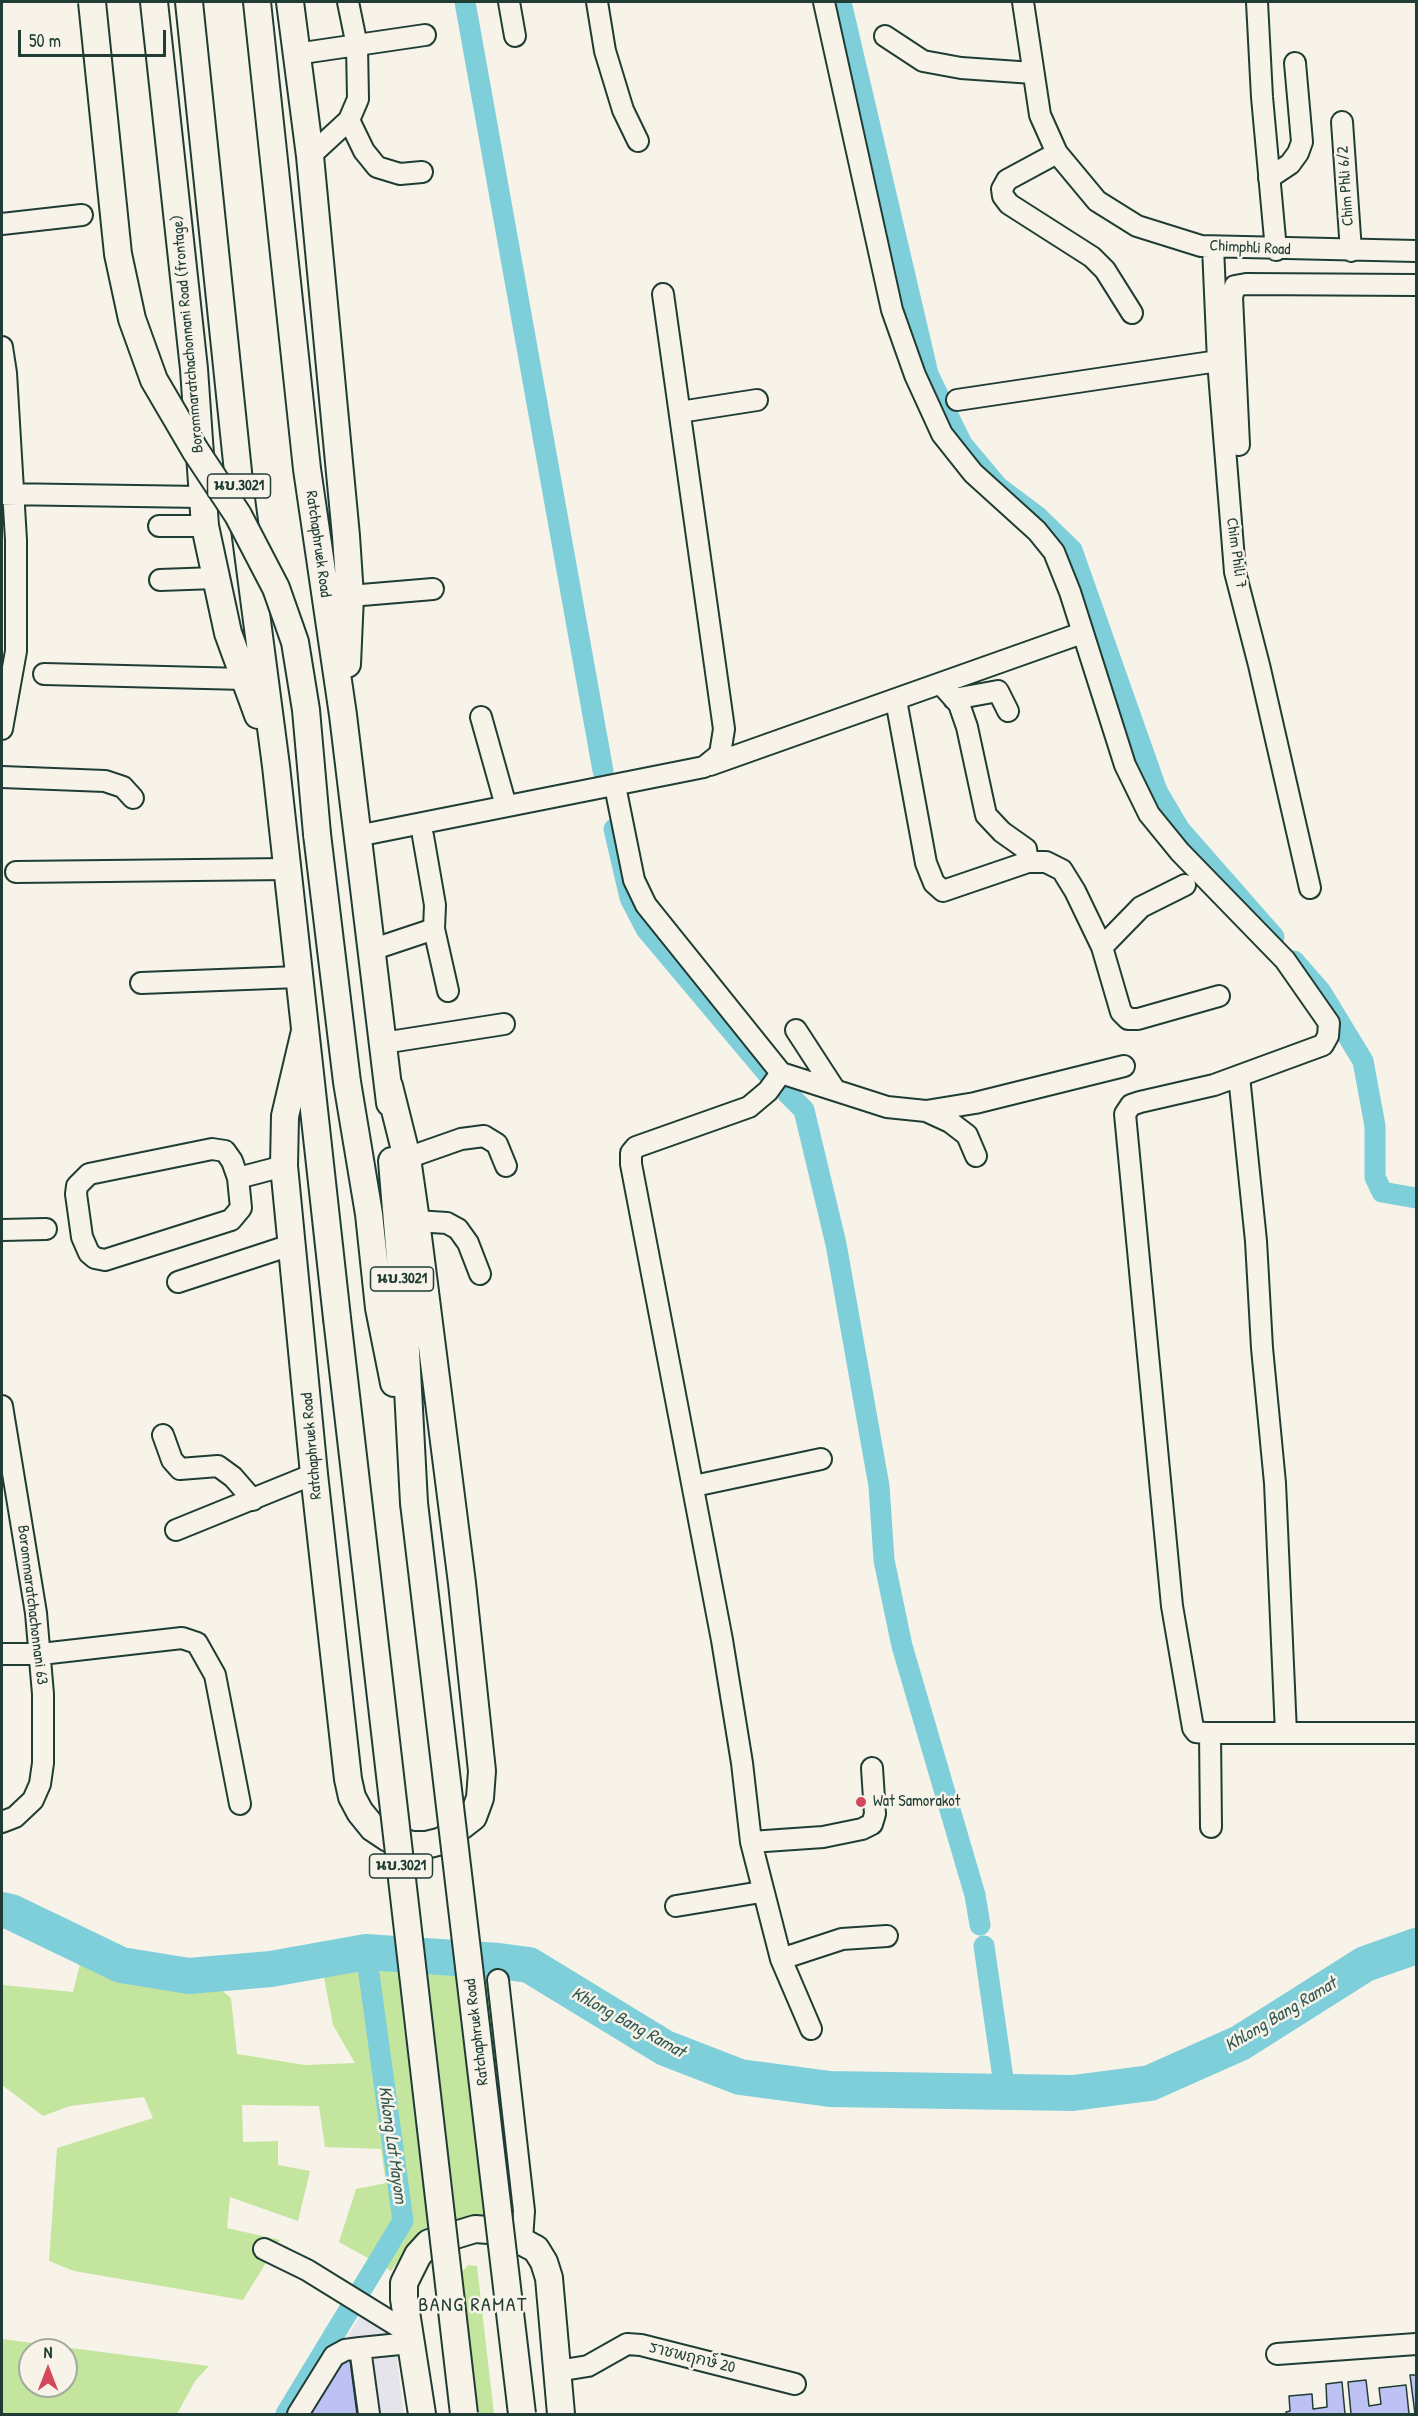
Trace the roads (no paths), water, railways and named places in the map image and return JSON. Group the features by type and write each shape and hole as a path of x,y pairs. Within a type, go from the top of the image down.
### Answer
{"main road":[{"path":"92,2 118,254 132,319 154,380 195,450 238,515 276,588 295,642 306,710 317,834 347,1082 369,1214 380,1308 411,1471"},
{"name":"Borommaratchachonnani Road (frontage)","path":"154,2 194,369 205,526 228,633 276,766"},
{"name":"Ratchaphruek Road","path":"189,2 240,491 276,766 298,977 464,2415"},
{"name":"Ratchaphruek Road","path":"257,2 308,469 343,715 389,1086 414,1503 522,2415"},
{"path":"290,2 310,156 350,596 343,715"},
{"name":"Ratchaphruek Road","path":"305,1031 285,1116 284,1166 314,1474 352,1797 360,1812 373,1827 388,1838 412,1845 442,1841 473,1817 480,1798 482,1771 461,1571 416,1221 407,1158 389,1086"},
{"path":"422,2415 409,2338 404,2283 418,2255 429,2243 475,2229 502,2231 536,2249 544,2262 549,2278 561,2415"}],"street":[{"path":"310,156 349,120 358,99 357,46 348,2"},
{"path":"508,2 515,36"},
{"path":"597,2 605,51 623,110 638,141"},
{"path":"824,2 892,310 915,375 948,442 973,473 1037,531 1054,552 1125,765 1149,814 1180,852 1285,960 1329,1023 1328,1035 1323,1045 1214,1085 1131,1105 1125,1114 1172,1606 1192,1728 1196,1732 1210,1733 1416,1733"},
{"name":"Chimphli Road","path":"1023,2 1040,116 1057,153 1097,201 1137,226 1201,246 1276,250 1416,251"},
{"path":"1257,2 1276,250"},
{"path":"296,54 425,34"},
{"path":"885,36 923,61 961,68 1034,73"},
{"path":"1269,178 1290,164 1302,142 1295,63"},
{"path":"349,120 364,152 378,167 400,174 422,172"},
{"name":"Chim Phli 6/2","path":"1342,122 1351,251"},
{"path":"1057,153 1007,180 1002,189 1003,196 1009,204 1092,257 1105,270 1132,313"},
{"path":"2,224 82,215"},
{"name":"Chim Phili 7","path":"1213,247 1218,361 1235,572 1259,665 1310,888"},
{"path":"1239,445 1232,297 1235,286 1246,284 1416,285"},
{"path":"663,294 680,412 686,473 724,729 720,754 704,767"},
{"path":"2,347 6,373 7,494 16,540 16,651 4,703 2,729"},
{"path":"957,400 1218,361"},
{"path":"680,412 757,400"},
{"path":"7,494 202,497"},
{"path":"159,526 205,526"},
{"path":"160,580 215,578"},
{"path":"350,596 433,589"},
{"path":"357,836 704,767 1082,633"},
{"path":"44,674 245,679"},
{"path":"941,684 954,699 967,726 986,815 1002,832 1026,849 1028,862"},
{"path":"954,699 998,691 1008,711"},
{"path":"896,700 926,863 934,883 944,891 1028,862 1046,862 1062,870 1102,947 1121,1012 1128,1019 1138,1019 1219,996"},
{"path":"481,717 506,806"},
{"path":"2,777 105,781 123,787 133,798"},
{"path":"615,786 634,880 646,905 782,1073 887,1107 926,1112 950,1122 967,1135 976,1156"},
{"path":"423,836 435,905 434,929 448,991"},
{"path":"16,872 286,869"},
{"path":"1102,947 1141,908 1185,885"},
{"path":"371,950 434,929"},
{"path":"141,983 298,977"},
{"path":"383,1043 504,1024"},
{"path":"796,1030 835,1090"},
{"path":"926,1112 975,1103 1124,1066"},
{"path":"782,1073 768,1091 749,1107 652,1139 636,1147 631,1153 694,1486 742,1763 751,1842 761,1892 780,1959 811,2029"},
{"path":"1239,1076 1256,1241 1262,1348 1275,1483 1286,1733"},
{"path":"407,1158 461,1139 484,1136 496,1144 506,1166"},
{"path":"212,1149 225,1151 232,1161 238,1178 241,1208 231,1220 105,1260 95,1258 89,1253 82,1237 76,1194 77,1186 89,1174 212,1149"},
{"path":"238,1178 284,1166"},
{"path":"416,1221 447,1223 459,1229 468,1242 480,1274"},
{"path":"2,1230 46,1229"},
{"path":"178,1282 291,1245"},
{"name":"Borommaratchachonnani 63","path":"2,1406 27,1553 41,1654 43,1763 40,1784 33,1800 15,1817 2,1822"},
{"path":"163,1435 172,1460 180,1469 218,1466 233,1477 253,1500"},
{"path":"694,1486 822,1459"},
{"path":"176,1530 314,1474"},
{"path":"2,1654 41,1654 182,1638 197,1643 215,1675 240,1804"},
{"path":"1210,1733 1211,1827"},
{"path":"751,1842 823,1837 862,1830 872,1824 875,1814 872,1768"},
{"path":"676,1906 761,1892"},
{"path":"780,1959 842,1939 887,1936"},
{"path":"498,1980 524,2211 522,2241"},
{"path":"264,2249 307,2270 409,2338"},
{"path":"298,2415 334,2356 345,2350 409,2338"},
{"name":"ราชพฤกษ์ 20","path":"557,2371 588,2366 627,2344 641,2345 795,2384"},
{"path":"1277,2354 1416,2344"},
{"path":"360,2348 369,2415"}],"waterway":[{"path":"465,2 603,771"},
{"path":"841,2 928,374 962,444 998,487 1038,517 1072,550 1157,791 1180,830 1274,937"},
{"path":"614,829 630,898 646,929 767,1073"},
{"path":"1294,961 1321,992 1363,1061 1375,1126 1375,1177 1382,1192 1416,1198"},
{"path":"787,1093 804,1110 836,1244 879,1486 884,1560 902,1646 975,1895 980,1925"},
{"name":"Khlong Bang Ramat","path":"2,1910 11,1912 121,1965 189,1976 271,1969 366,1952 529,1965 665,2048 740,2077 830,2089 1073,2093 1150,2083 1240,2043 1365,1964 1416,1946"},
{"path":"984,1946 1005,2092"},
{"name":"Khlong Lat Mayom","path":"286,2414 403,2221 366,1952"}],"place":[{"name":"Wat Samorakot","path":"861,1802"}],"district":[{"name":"BANG RAMAT","path":"473,2306"}]}
